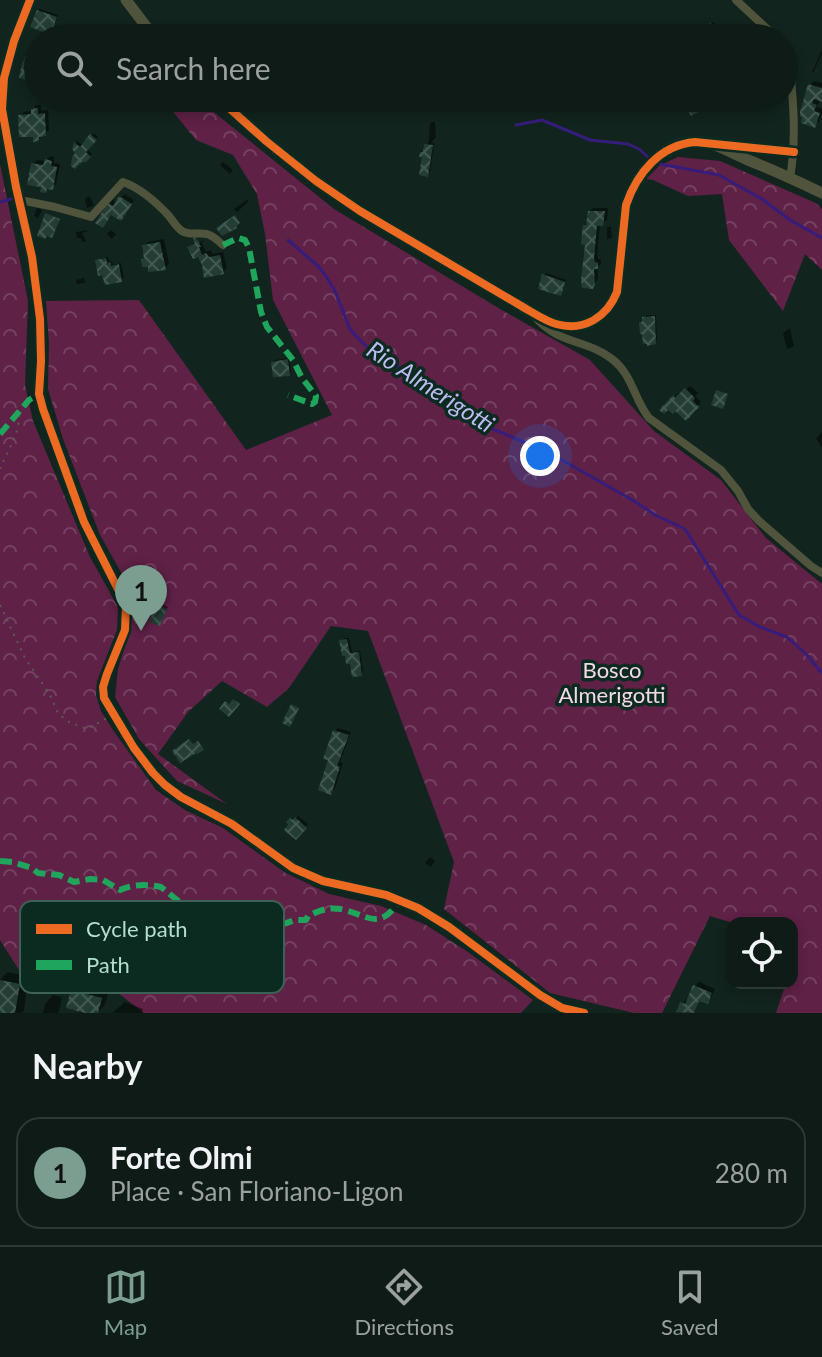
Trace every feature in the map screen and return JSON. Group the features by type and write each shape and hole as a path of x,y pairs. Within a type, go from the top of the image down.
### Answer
{"street":[{"path":"30,0 4,78 2,109 32,257 40,319 39,394 84,522 126,605 125,630 107,674 104,698 153,773 181,797 232,824 293,868 323,881 386,895 418,908 449,927 562,1010 584,1013"},
{"path":"126,0 144,24"},
{"path":"736,0 762,24"},
{"path":"234,112 316,181 360,211 528,310 554,324 565,326 597,320 613,302 617,292 624,219 630,192 643,172 669,148 683,143 708,143 794,152"},
{"path":"790,178 794,152 793,112"},
{"path":"708,143 822,193"},
{"path":"20,200 91,217 123,182 151,199 181,231 205,233 223,245"},
{"path":"528,310 556,336 591,348 613,360 627,375 649,418 721,470 759,521 822,573"}],"path":[{"path":"0,469 15,437 19,412"},
{"path":"0,605 25,658 50,695 58,713 67,721 87,729 107,718 116,719"}],"green space":[{"name":"Bosco Almerigotti","path":"173,112 214,112 334,209 590,360 654,431 721,480 766,538 822,584 822,1013 776,1013 784,989 798,989 798,917 726,917 726,921 710,916 662,1013 634,1013 550,993 444,909 454,862 368,631 331,626 289,688 267,707 222,681 188,712 158,754 227,804 177,781 139,739 115,697 118,669 132,622 131,590 100,535 63,439 48,389 46,301 139,300 246,450 332,415 273,300 257,194 233,155 196,140"},
{"path":"678,157 720,161 818,204 822,210 822,270 805,254 783,311 729,240 722,194 688,196 646,179 659,166"},
{"path":"0,164 28,301 25,385 33,421 90,557 118,607 117,630 97,681 96,695 101,711 113,730 156,790 185,810 223,828 284,872 329,894 381,906 426,925 533,1000 521,1013 144,1013 118,993 284,993 284,901 20,901 20,970 0,940"}],"building":[{"path":"37,10 57,17 55,24 31,24"},
{"path":"24,60 24,79 19,78"},
{"path":"808,84 822,88 822,102 814,99 812,103 817,105 814,111 820,113 815,128 801,123 800,117"},
{"path":"45,113 46,136 39,137 39,141 33,142 33,137 19,137 18,115"},
{"path":"90,134 97,140 86,152 91,157 75,169 71,166 74,142 80,147"},
{"path":"424,144 433,145 428,177 419,175 422,157 419,157"},
{"path":"45,159 52,161 51,166 57,167 53,190 47,189 46,193 40,192 41,187 27,185 31,163 43,165"},
{"path":"119,196 132,204 121,221 111,215 103,228 95,223 108,203 113,206"},
{"path":"588,211 605,211 603,226 597,226 594,259 598,269 594,269 593,289 582,288 581,280 585,245 581,244"},
{"path":"45,213 60,219 52,238 47,236 45,239 37,236"},
{"path":"235,215 240,223 237,228 222,236 216,228"},
{"path":"195,237 202,255 220,255 224,274 204,278 198,257 193,259 187,247 195,244"},
{"path":"160,242 166,270 148,272 148,267 142,267 142,245"},
{"path":"106,258 111,266 119,264 122,282 105,285 102,275 98,276 95,260"},
{"path":"542,274 565,282 561,296 538,289"},
{"path":"655,316 656,344 647,346 643,344 639,322 642,322 642,317"},
{"path":"288,359 290,376 273,377 271,362"},
{"path":"685,388 699,407 686,421 675,411 673,414 668,410 664,414 659,410 673,395 675,398"},
{"path":"716,390 728,394 723,409 711,405"},
{"path":"143,599 167,609 160,626 149,622 152,616 138,610"},
{"path":"347,639 350,653 359,652 362,676 352,677 350,664 346,664 345,656 342,656 339,640"},
{"path":"233,699 240,704 229,717 219,709 225,701 229,704"},
{"path":"291,704 299,708 290,727 282,723"},
{"path":"333,730 349,735 337,766 340,767 331,795 318,790 328,760 323,759"},
{"path":"189,739 193,744 198,741 204,750 180,763 172,751"},
{"path":"295,817 307,828 296,840 284,830 288,825 286,822"},
{"path":"0,980 20,984 15,1013 0,1013"},
{"path":"693,985 712,993 708,1004 699,1001 694,1013 676,1012 680,1002 685,1004"},
{"path":"70,993 102,998 98,1013 66,1008"}],"waterway":[{"path":"516,125 542,120 590,140 628,144 648,157"},
{"path":"660,164 719,175 822,238"},
{"path":"0,202 11,199"},
{"name":"Rio Almerigotti","path":"288,240 326,276 350,329 367,347 412,375 476,422 548,452 685,529 739,615 787,637 822,673"}],"marked path":[{"path":"223,245 238,238 245,240 267,327 316,396 312,404 288,395"},
{"path":"0,434 29,400 39,394"},
{"path":"0,861 32,868 38,873 59,875 74,882 103,880 120,890 140,885 161,887 178,901"},
{"path":"284,924 306,920 312,914 330,909 380,918 386,916 399,901"}],"cycle path":[{"path":"30,0 4,78 2,109 32,257 40,319 39,394 84,522 126,605 125,630 107,674 104,698 153,773 181,797 232,824 293,868 323,881 386,895 418,908 449,927 540,995 562,1008 584,1013"},
{"path":"234,112 316,181 360,211 538,316 566,326 593,320 613,301 617,292 626,205 636,182 661,155 682,144 695,142 794,152"}],"place":[{"name":"Forte Olmi","path":"141,631"}]}
